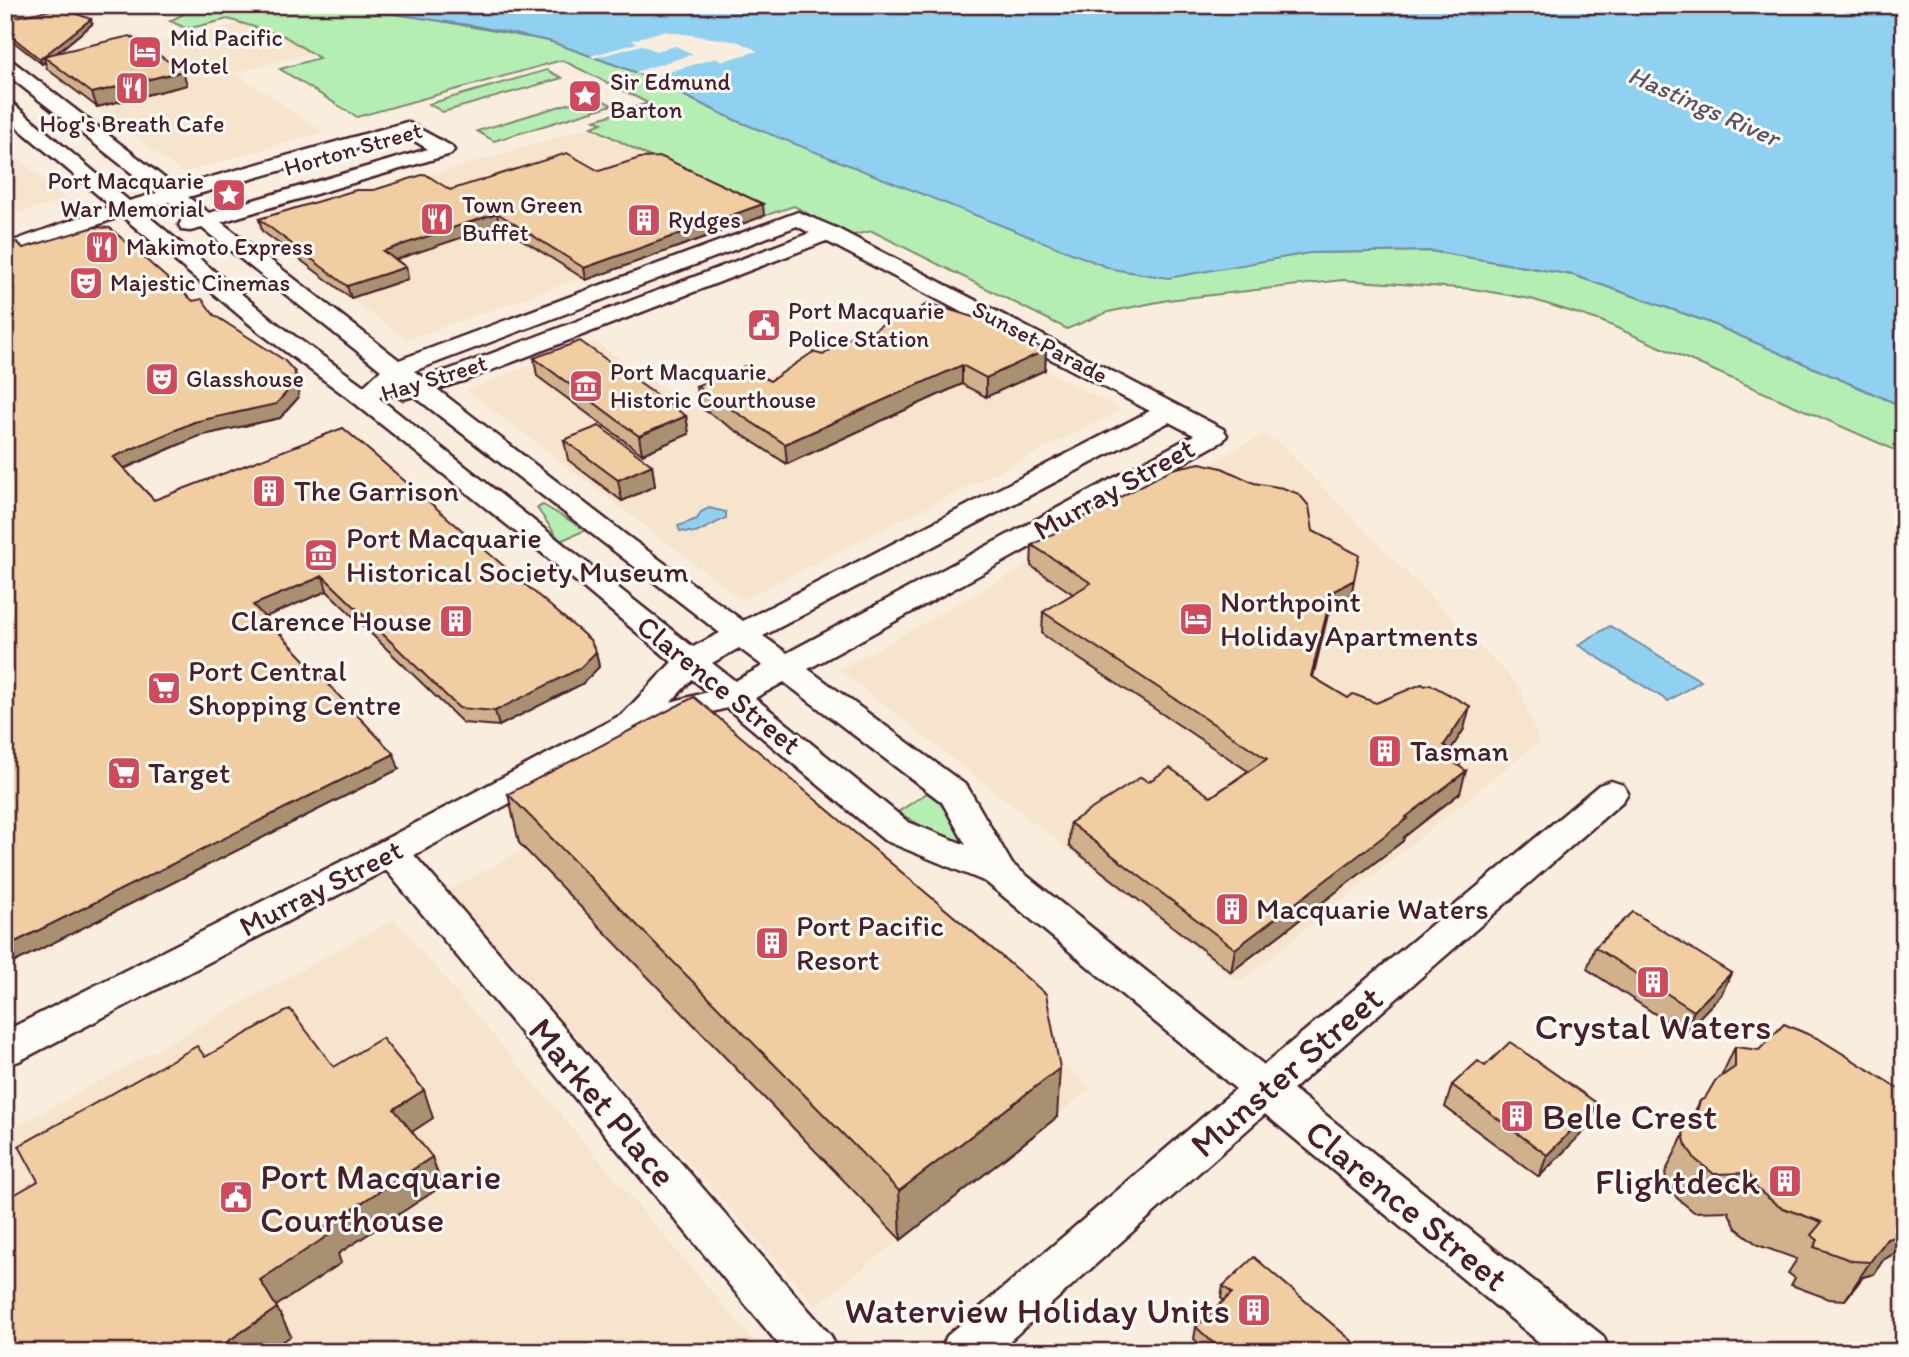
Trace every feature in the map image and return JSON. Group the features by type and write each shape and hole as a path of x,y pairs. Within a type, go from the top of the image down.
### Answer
{"street":[{"name":"Clarence Street","path":"7,67 741,635 955,794 999,873"},
{"path":"5,92 32,85"},
{"name":"Clarence Street","path":"5,107 267,327 364,399 545,542 896,831 999,873 1587,1352"},
{"name":"Horton Street","path":"5,251 126,208 407,128 444,150 158,235"},
{"path":"86,174 130,163"},
{"name":"Horton Street","path":"5,233 126,208"},
{"name":"Sunset Parade","path":"798,218 1170,411"},
{"name":"Hay Street","path":"364,399 396,369 798,218"},
{"name":"Hay Street","path":"364,399 420,388 828,233"},
{"path":"191,262 238,248"},
{"name":"Murray Street","path":"5,1050 391,852 634,723 733,696 1214,435 1170,411 691,661 634,723"},
{"name":"Munster Street","path":"963,1352 1263,1090 1611,793"},
{"name":"Market Place","path":"391,852 815,1352"}],"shaded area":[{"path":"241,23 284,36 311,53 235,73 324,132 182,173 48,69"},
{"path":"587,128 761,214 406,340 256,228"},
{"path":"5,146 66,200 5,217"},
{"path":"930,308 1121,410 742,600 466,390 594,341 693,408"},
{"path":"1263,434 1279,443 1518,685 1539,742 1239,983 839,670"},
{"name":"Port Pacific Resort","path":"705,750 1091,1088 816,1306 447,891"},
{"path":"394,919 760,1348 756,1352 5,1352 5,1133"}],"green space":[{"path":"201,5 332,5 397,13 549,41 635,72 737,121 1250,263 1309,253 1430,251 1573,275 1708,322 1904,407 1904,454 1601,321 1531,299 1473,289 1343,280 1168,300 1108,312 1067,329 872,231 849,236 794,206 764,216 592,127 602,123 595,120 648,103 562,60 357,117 280,69 319,58 284,36 228,19 187,29 170,21"},
{"path":"547,70 562,78 443,112 429,104"},
{"path":"594,96 612,105 494,141 477,131"},
{"path":"543,505 586,530 560,541 537,508"},
{"path":"927,793 939,802 972,843 962,850 898,812"}],"water":[{"name":"Hastings River","path":"332,5 1896,5 1904,10 1904,407 1708,322 1573,275 1431,251 1309,253 1168,278 1112,269 737,121 635,72 549,41 475,26"},
{"path":"709,508 726,512 726,518 696,533 680,531 678,526 697,519 701,512"},
{"path":"1610,626 1701,681 1668,701 1578,645"}],"pier":[{"path":"663,31 739,42 758,51 723,61 716,58 648,78 635,72 693,54 675,46 656,51 642,45 594,58 590,56 637,43 632,40"}],"building":[{"path":"60,8 91,19 40,59 5,31 5,19"},
{"path":"130,36 183,71 92,93 43,56"},
{"path":"567,153 599,171 640,158 662,157 763,204 584,268 497,213 383,251 406,267 347,286 259,219 356,190 374,190 425,174 450,190"},
{"path":"95,227 110,228 193,301 202,299 214,315 284,360 295,372 294,384 276,404 194,422 113,457 154,500 343,428 590,640 596,652 579,669 495,711 459,708 323,576 253,605 394,754 5,947 5,245 17,242 23,248"},
{"path":"928,303 982,320 985,318 1046,350 986,378 962,365 785,444 696,386 745,366 770,381 813,352 823,355 853,335 863,338 890,319 901,322"},
{"path":"580,341 686,416 639,436 534,358"},
{"path":"599,426 652,465 618,480 564,440"},
{"path":"1200,463 1222,468 1254,483 1299,494 1309,506 1313,531 1359,555 1354,580 1332,592 1311,676 1348,698 1353,694 1376,703 1422,684 1430,684 1470,706 1444,745 1461,760 1456,764 1466,771 1235,949 1070,823 1141,777 1148,782 1170,768 1211,797 1267,759 1043,612 1091,583 1032,545 1172,469"},
{"name":"Port Pacific Resort","path":"694,697 1046,994 1060,1068 899,1191 508,794"},
{"path":"1633,912 1731,973 1694,1011 1595,947"},
{"name":"Port Macquarie Courthouse","path":"290,1009 334,1067 382,1038 424,1090 394,1109 432,1157 324,1227 329,1235 260,1280 277,1308 212,1352 5,1352 5,1200 38,1181 19,1146 197,1046 205,1057"},
{"name":"Flightdeck","path":"1784,1024 1819,1039 1904,1092 1904,1224 1901,1225 1899,1236 1887,1239 1870,1262 1853,1261 1814,1247 1818,1240 1811,1235 1822,1222 1780,1207 1757,1189 1749,1173 1714,1174 1696,1160 1686,1145 1683,1134 1696,1114 1700,1101 1705,1098 1715,1081 1735,1067 1735,1047 1759,1050"},
{"name":"Belle Crest","path":"1510,1042 1598,1104 1547,1155 1452,1085 1478,1061 1485,1066"},
{"name":"Waterview Holiday Units","path":"1254,1257 1365,1352 1223,1352 1196,1327 1232,1293 1223,1286"}],"place":[{"name":"Mid Pacific Motel","path":"145,52"},
{"name":"Hog's Breath Cafe","path":"132,88"},
{"name":"Sir Edmund Barton","path":"585,96"},
{"name":"Port Macquarie War Memorial","path":"229,195"},
{"name":"Town Green Buffet","path":"437,219"},
{"name":"Rydges","path":"644,220"},
{"name":"Makimoto Express","path":"102,247"},
{"name":"Majestic Cinemas","path":"86,283"},
{"name":"Port Macquarie Police Station","path":"764,325"},
{"name":"Glasshouse","path":"162,379"},
{"name":"Port Macquarie Historic Courthouse","path":"586,386"},
{"name":"The Garrison","path":"269,491"},
{"name":"Port Macquarie Historical Society Museum","path":"321,555"},
{"name":"Northpoint Holiday Apartments","path":"1196,619"},
{"name":"Clarence House","path":"456,621"},
{"name":"Port Central Shopping Centre","path":"164,688"},
{"name":"Tasman","path":"1385,751"},
{"name":"Target","path":"124,773"},
{"name":"Macquarie Waters","path":"1232,909"},
{"name":"Port Pacific Resort","path":"772,943"},
{"name":"Crystal Waters","path":"1653,982"},
{"name":"Belle Crest","path":"1517,1116"},
{"name":"Flightdeck","path":"1785,1181"},
{"name":"Port Macquarie Courthouse","path":"236,1197"},
{"name":"Waterview Holiday Units","path":"1254,1310"}]}
